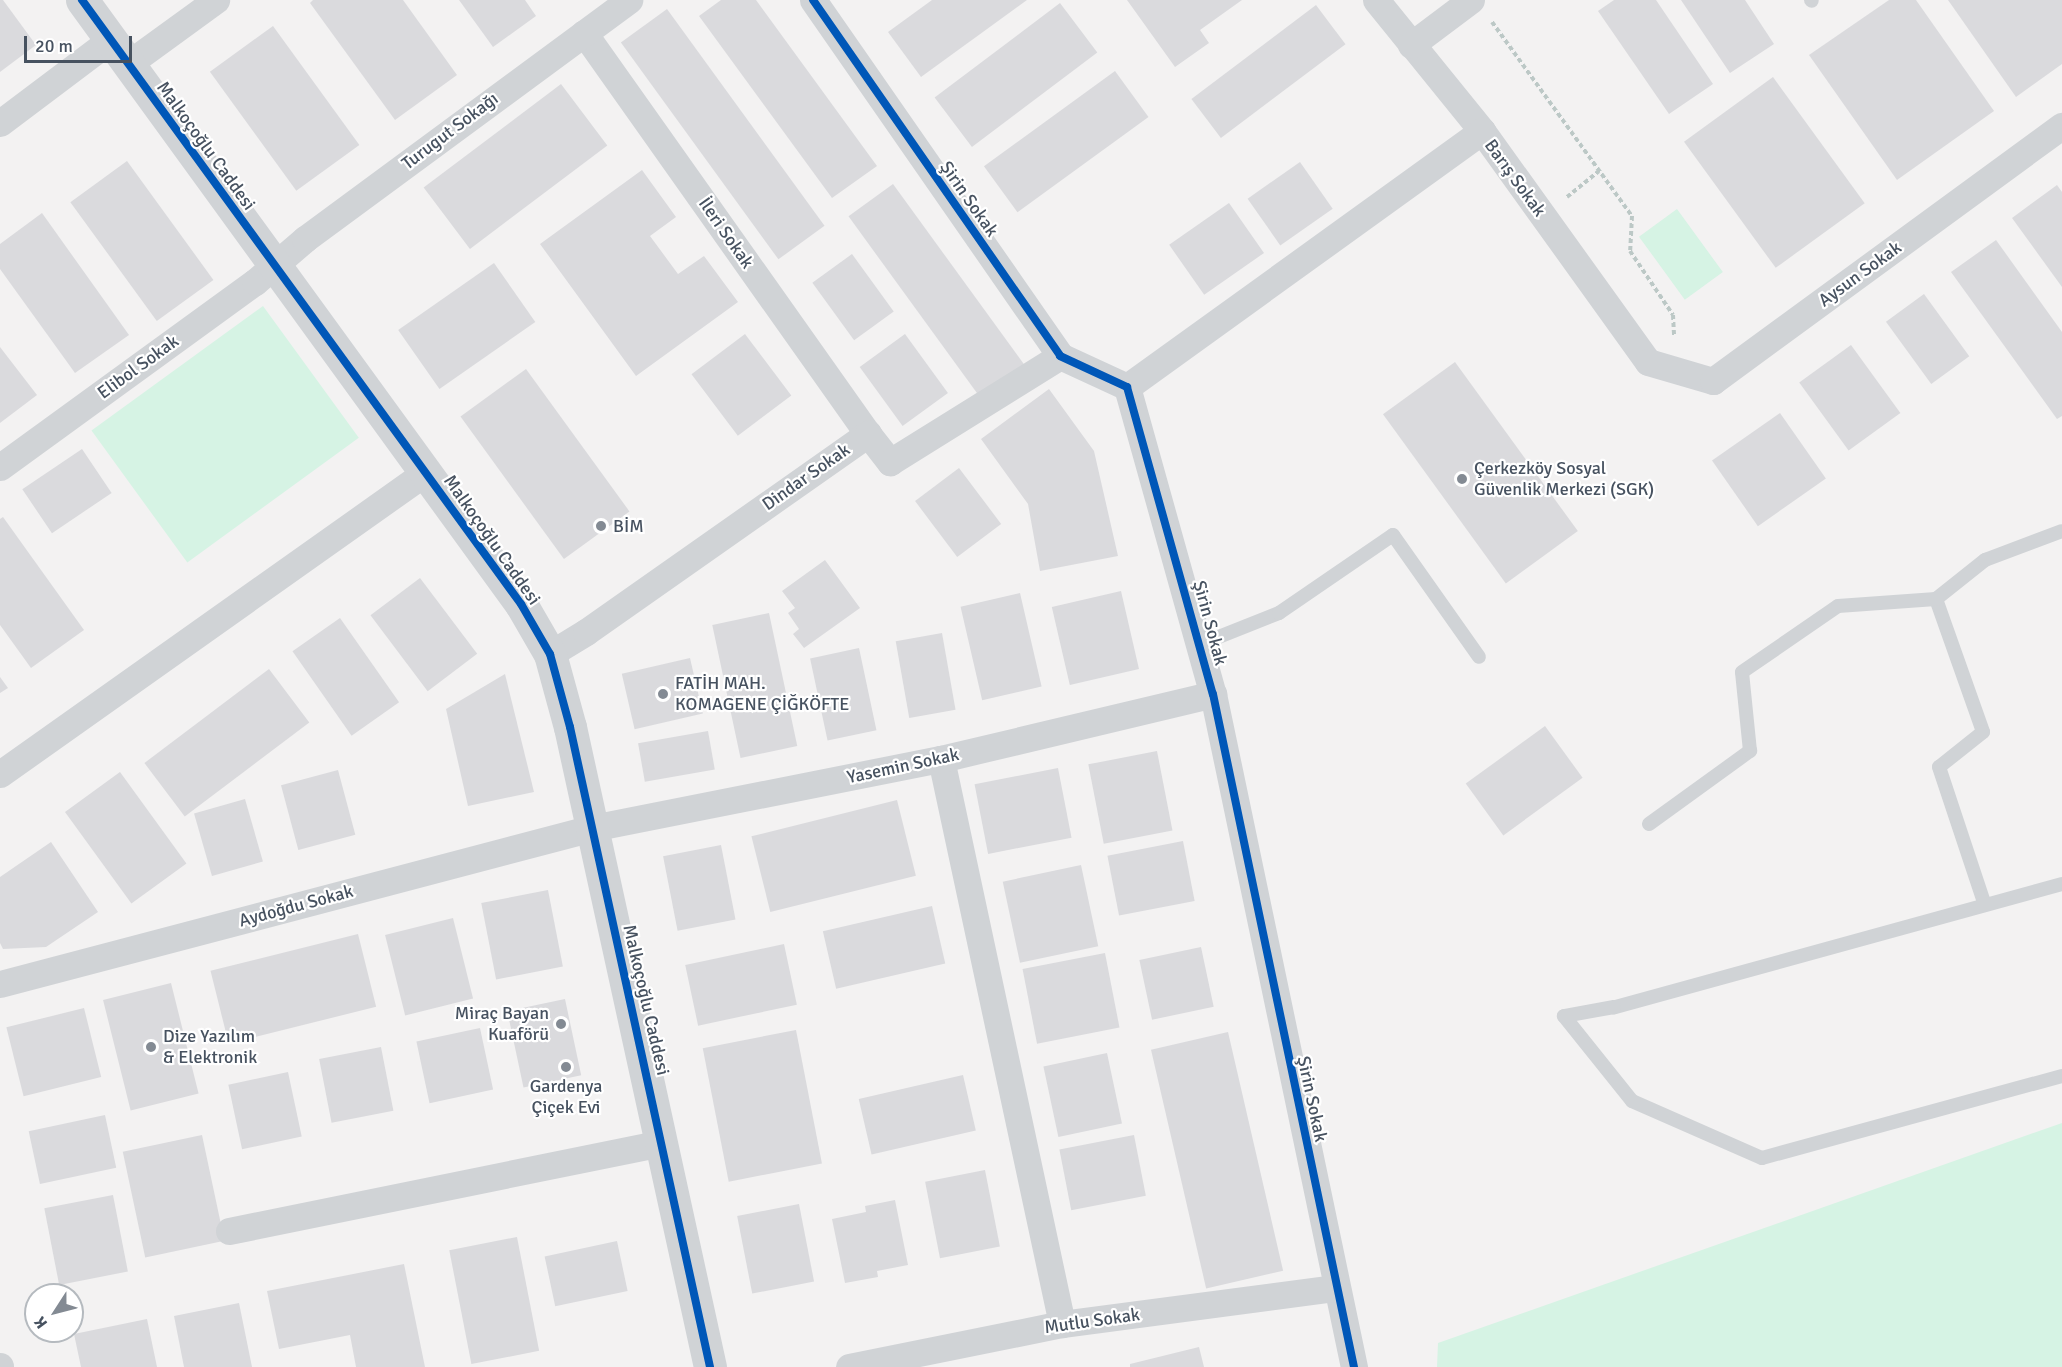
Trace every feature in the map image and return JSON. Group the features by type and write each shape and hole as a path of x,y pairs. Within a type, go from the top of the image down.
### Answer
{"street":[{"name":"Malkoçoğlu Caddesi","path":"82,0 521,604 550,654 570,727 663,1143 710,1367"},
{"path":"0,123 119,52 216,0"},
{"name":"Turugut Sokağı","path":"274,266 305,239 629,0"},
{"name":"Şirin Sokak","path":"813,0 1060,356"},
{"name":"Barış Sokak","path":"1376,0 1482,131 1648,362"},
{"path":"1411,45 1471,0"},
{"name":"İleri Sokak","path":"584,33 868,434"},
{"name":"Aysun Sokak","path":"1648,362 1713,381 2062,126"},
{"path":"1060,356 1127,387 1482,131"},
{"name":"Elibol Sokak","path":"0,467 274,266"},
{"name":"Dindar Sokak","path":"550,654 586,632 868,434 890,462 1060,356"},
{"name":"Şirin Sokak","path":"1127,387 1213,693 1354,1367"},
{"path":"0,774 426,472"},
{"name":"Yasemin Sokak","path":"592,828 941,759 1213,693"},
{"path":"941,759 1062,1324"},
{"name":"Aydoğdu Sokak","path":"0,984 592,828"},
{"path":"229,1230 663,1143"},
{"name":"Mutlu Sokak","path":"849,1367 1062,1324 1336,1288"}],"lane":[{"path":"1649,824 1750,751 1742,672 1838,606 1936,599 1985,560 2062,531"},
{"path":"1201,644 1280,614 1393,535 1479,657"},
{"path":"1936,599 1983,732 1939,767 1985,905"},
{"path":"2062,884 1614,1007 1564,1016 1632,1101 1762,1158 2062,1076"}],"path":[{"path":"1489,19 1632,216 1630,250 1673,315 1674,370"},
{"path":"1542,216 1599,171"}],"green space":[{"path":"1677,209 1723,272 1685,300 1639,237"},
{"path":"263,306 359,438 187,562 91,431"},
{"path":"2062,1123 2062,1367 1437,1367 1438,1343"}],"building":[{"path":"0,0 3,0 36,45 0,72"},
{"path":"313,0 403,0 457,75 395,120 310,3"},
{"path":"459,0 525,0 536,16 493,47"},
{"path":"721,0 756,0 877,166 832,198 699,16"},
{"path":"932,0 1027,0 921,77 888,32"},
{"path":"1127,0 1242,0 1200,30 1209,43 1175,67"},
{"path":"1614,0 1656,0 1713,84 1669,114 1598,11"},
{"path":"1681,0 1745,0 1774,44 1730,73"},
{"path":"1889,0 1916,0 1994,111 1897,180 1809,55"},
{"path":"1948,0 2062,0 2062,64 2016,97"},
{"path":"1060,3 1097,53 972,147 935,97"},
{"path":"1316,5 1345,44 1221,138 1191,99"},
{"path":"667,9 825,226 778,259 621,43"},
{"path":"273,26 359,145 296,191 210,72"},
{"path":"1115,71 1149,117 1017,212 984,166"},
{"path":"1773,77 1865,203 1776,268 1684,142"},
{"path":"561,84 607,145 470,249 424,188"},
{"path":"127,161 213,280 157,321 70,202"},
{"path":"1300,162 1333,209 1280,245 1248,199"},
{"path":"642,170 676,217 650,236 678,274 704,256 738,302 636,376 540,244"},
{"path":"893,184 1025,366 981,398 849,216"},
{"path":"2057,185 2062,192 2062,287 2012,218"},
{"path":"1229,203 1264,253 1204,295 1169,245"},
{"path":"42,213 129,335 75,373 0,269 0,244"},
{"path":"1996,240 2062,332 2062,416 2057,419 1951,272"},
{"path":"852,254 894,311 854,340 812,283"},
{"path":"494,263 535,322 439,389 398,330"},
{"path":"1924,294 1969,356 1931,384 1886,322"},
{"path":"745,334 791,395 738,436 691,374"},
{"path":"905,334 948,393 903,426 860,367"},
{"path":"1851,345 1900,413 1849,451 1799,383"},
{"path":"0,347 37,395 0,423"},
{"path":"1455,362 1578,531 1506,583 1383,414"},
{"path":"526,369 629,511 564,559 460,417"},
{"path":"1049,389 1094,451 1118,556 1040,571 1028,504 981,439"},
{"path":"1780,413 1826,479 1758,526 1712,461"},
{"path":"82,449 112,493 52,533 22,489"},
{"path":"959,468 1001,524 957,557 915,501"},
{"path":"3,517 84,630 31,668 0,625 0,519"},
{"path":"825,560 860,608 804,648 793,634 799,629 788,613 795,608 782,591"},
{"path":"420,578 477,654 428,691 370,615"},
{"path":"1121,591 1139,669 1070,685 1052,607"},
{"path":"1020,593 1042,687 982,700 961,607"},
{"path":"769,613 797,746 741,758 712,625"},
{"path":"340,618 399,702 352,736 292,651"},
{"path":"942,633 956,710 909,718 896,641"},
{"path":"859,648 876,730 828,741 810,658"},
{"name":"FATİH MAH. KOMAGENE ÇİĞKÖFTE","path":"690,658 703,714 635,729 622,674"},
{"path":"269,669 309,723 185,816 144,763"},
{"path":"505,674 534,792 468,806 446,709"},
{"path":"0,677 8,688 0,693"},
{"path":"1545,726 1583,778 1503,835 1466,784"},
{"path":"708,731 715,769 645,782 638,743"},
{"path":"1157,751 1172,831 1104,844 1088,764"},
{"path":"1058,768 1072,838 988,854 975,784"},
{"path":"338,770 355,835 298,850 281,785"},
{"path":"120,772 186,863 131,903 65,812"},
{"path":"245,799 263,861 212,876 194,814"},
{"path":"897,800 916,876 770,912 751,836"},
{"path":"1183,841 1195,901 1119,916 1107,856"},
{"path":"51,842 98,912 46,947 3,949 0,943 0,877"},
{"path":"721,845 736,920 678,931 663,856"},
{"path":"1081,865 1098,946 1020,963 1003,882"},
{"path":"548,890 563,967 496,980 481,903"},
{"path":"932,906 945,963 836,989 823,931"},
{"path":"453,918 473,999 405,1015 385,935"},
{"path":"358,934 376,1007 229,1044 211,971"},
{"path":"784,944 797,1005 698,1026 685,965"},
{"path":"1201,947 1214,1007 1152,1020 1139,960"},
{"path":"1105,953 1120,1028 1037,1044 1023,969"},
{"name":"Dize Yazılım & Elektronik","path":"171,983 199,1094 131,1111 103,1000"},
{"path":"565,999 581,1075 524,1088 507,1011"},
{"path":"84,1008 101,1077 24,1096 6,1027"},
{"path":"480,1028 493,1090 430,1103 416,1042"},
{"path":"796,1030 822,1164 729,1182 703,1048"},
{"path":"1228,1032 1283,1271 1206,1288 1151,1050"},
{"path":"381,1047 393,1111 332,1123 319,1059"},
{"path":"1107,1053 1122,1123 1058,1137 1043,1067"},
{"path":"288,1072 302,1137 242,1149 228,1085"},
{"path":"963,1075 976,1131 872,1155 859,1099"},
{"path":"105,1115 116,1168 40,1184 29,1131"},
{"path":"202,1135 224,1241 145,1257 123,1152"},
{"path":"1134,1135 1146,1196 1071,1210 1059,1150"},
{"path":"985,1170 1000,1247 940,1258 925,1182"},
{"path":"113,1195 128,1272 59,1283 44,1208"},
{"path":"895,1200 908,1265 877,1271 878,1277 845,1283 832,1219 866,1212 865,1206"},
{"path":"799,1204 814,1282 752,1294 737,1216"},
{"path":"517,1237 539,1351 471,1364 449,1250"},
{"path":"617,1241 628,1291 555,1306 545,1256"},
{"path":"404,1264 425,1367 356,1367 350,1335 279,1349 267,1291"},
{"path":"239,1303 252,1367 184,1367 174,1316"},
{"path":"147,1319 157,1367 81,1367 76,1343 84,1343 84,1332"},
{"path":"1199,1347 1204,1367 1130,1367 1130,1364"}],"cycle path":[{"path":"82,0 521,604 550,654 570,727 710,1367"},
{"path":"813,0 1060,356 1127,387 1213,694 1354,1367"}],"place":[{"name":"Çerkezköy Sosyal Güvenlik Merkezi (SGK)","path":"1462,479"},
{"name":"BİM","path":"601,526"},
{"name":"FATİH MAH. KOMAGENE ÇİĞKÖFTE","path":"663,694"},
{"name":"Miraç Bayan Kuaförü","path":"561,1024"},
{"name":"Dize Yazılım & Elektronik","path":"151,1047"},
{"name":"Gardenya Çiçek Evi","path":"566,1067"}]}
